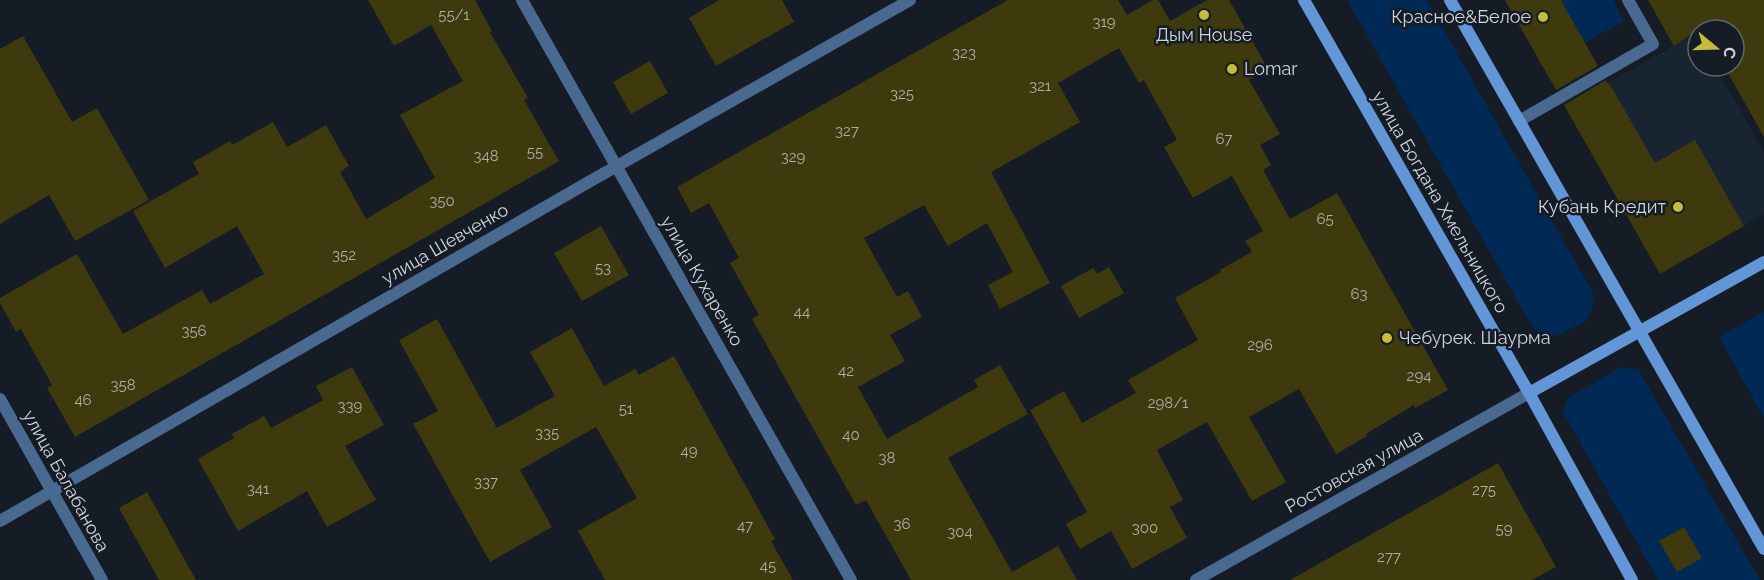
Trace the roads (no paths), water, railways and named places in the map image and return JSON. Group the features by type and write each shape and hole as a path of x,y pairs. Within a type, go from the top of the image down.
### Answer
{"main road":[{"name":"улица Богдана Хмельницкого","path":"1304,0 1529,393 1632,580"},
{"path":"1450,0 1764,549"},
{"path":"1529,393 1764,262"}],"street":[{"name":"улица Кухаренко","path":"522,0 851,580"},
{"name":"улица Шевченко","path":"0,521 616,166 910,0"},
{"path":"1519,121 1653,44 1628,0"},
{"name":"Ростовская улица","path":"1196,580 1529,393"},
{"name":"улица Балабанова","path":"0,399 102,580"}],"place":[{"name":"Дым House","path":"1204,15"},
{"name":"Красное&Белое","path":"1543,17"},
{"name":"Lomar","path":"1232,69"},
{"name":"Кубань Кредит","path":"1678,207"},
{"name":"Чебурек. Шаурма","path":"1387,338"}]}
